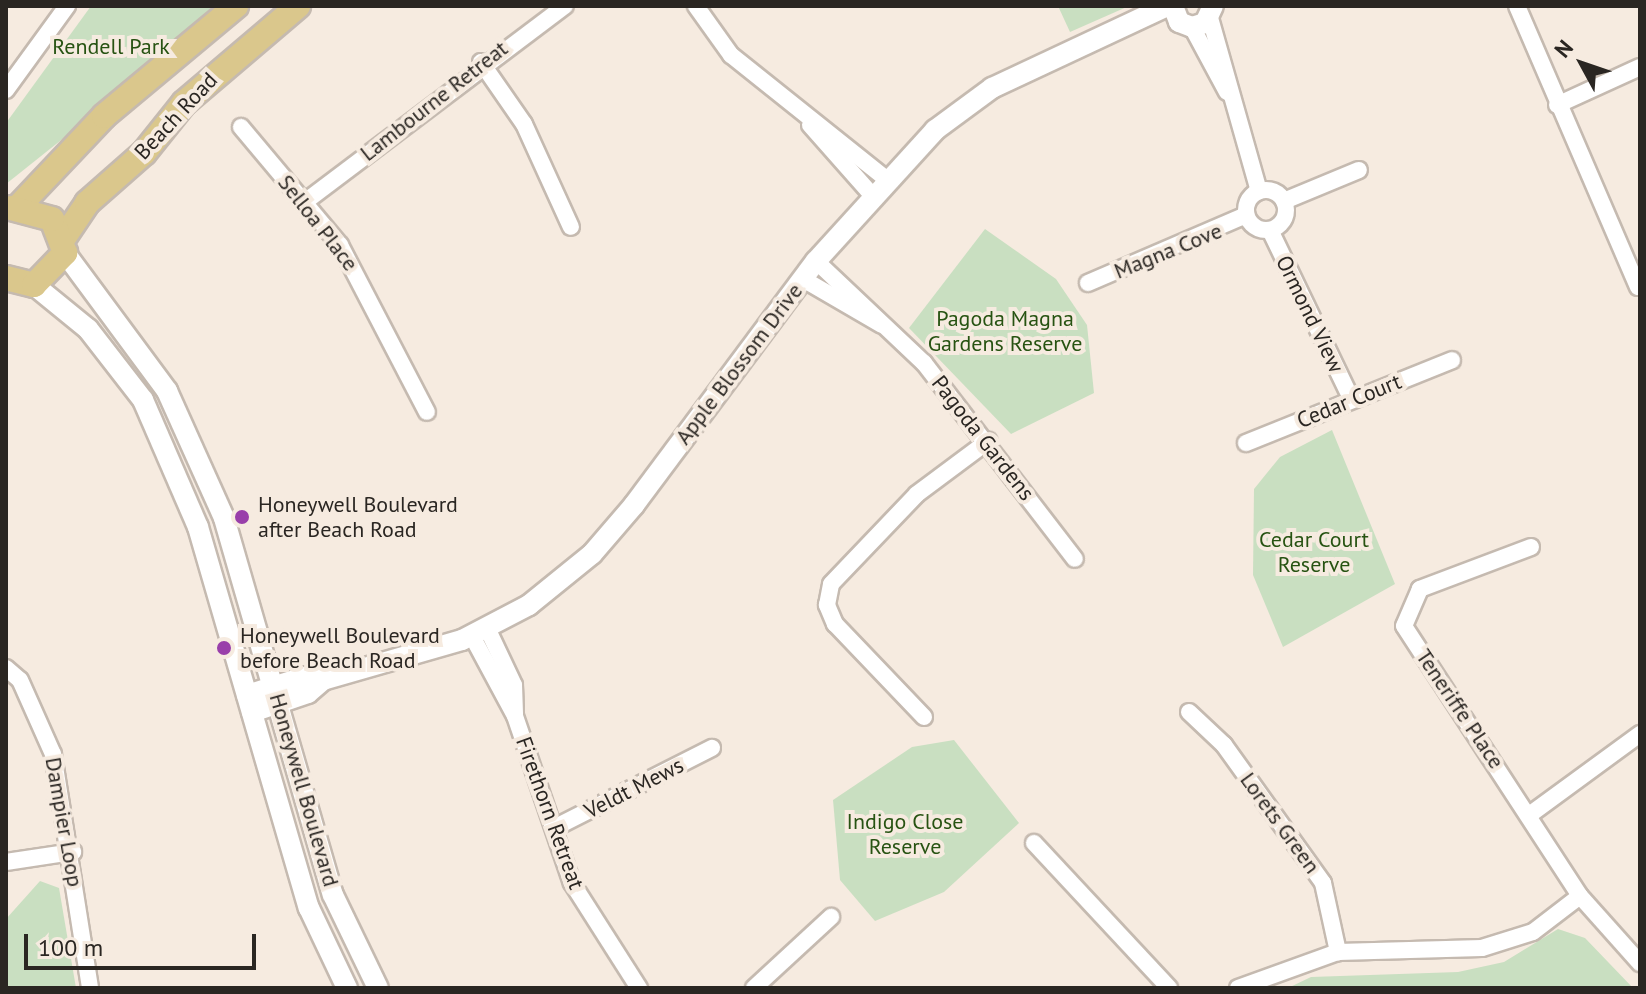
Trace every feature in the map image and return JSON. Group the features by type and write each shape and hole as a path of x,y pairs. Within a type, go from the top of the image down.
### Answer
{"main road":[{"name":"Beach Road","path":"12,209 104,116 236,6"},
{"name":"Beach Road","path":"18,286 50,277 87,203 144,153 184,103 298,6"},
{"path":"12,209 40,210 65,244"}],"street":[{"path":"6,90 67,6"},
{"name":"Lambourne Retreat","path":"306,201 481,62 565,6"},
{"path":"696,6 731,55 878,186"},
{"path":"1517,6 1557,105 1638,287"},
{"path":"1196,13 1227,64 1227,92 1259,191 1246,215 1252,226 1270,230 1282,222 1284,201"},
{"name":"Apple Blossom Drive","path":"249,704 480,633 592,554 816,261 878,186 992,88 1143,23 1196,13"},
{"path":"481,62 524,124 571,227"},
{"path":"1557,105 1640,67"},
{"name":"Selloa Place","path":"241,127 306,201 364,283 427,412"},
{"path":"1259,191 1284,201 1359,170"},
{"name":"Magna Cove","path":"1088,283 1246,215"},
{"name":"Ormond View","path":"1270,230 1351,398"},
{"name":"Honeywell Boulevard","path":"65,244 151,366 224,518 278,694 333,895 378,988"},
{"name":"Pagoda Gardens","path":"816,261 882,325 988,441 1075,559"},
{"name":"Pagoda Gardens","path":"803,279 882,325"},
{"name":"Honeywell Boulevard","path":"18,286 57,298 110,355 143,400 198,527 309,908 347,988"},
{"name":"Cedar Court","path":"1246,443 1351,398 1452,360"},
{"path":"151,366 143,377 162,408 169,460"},
{"path":"924,717 835,624 827,605 831,584 917,494 988,441"},
{"name":"Teneriffe Place","path":"1531,547 1420,589 1404,626 1532,813 1580,896 1640,963"},
{"name":"Firethorn Retreat","path":"480,633 556,827 572,883 639,988"},
{"name":"Dampier Loop","path":"6,668 20,680 53,754 73,852 90,988"},
{"name":"Lorets Green","path":"1189,712 1224,745 1323,883 1338,952"},
{"path":"1532,813 1605,766 1640,734"},
{"name":"Veldt Mews","path":"556,827 712,748"},
{"path":"1034,843 1169,988"},
{"path":"6,862 73,852"},
{"path":"1238,988 1338,952 1482,948 1533,932 1580,896"},
{"path":"754,988 831,917"},
{"name":"Teneriffe Place","path":"1605,925 1640,950"}],"green space":[{"name":"Rendell Park","path":"91,6 228,7 6,184 6,123"},
{"path":"1058,6 1129,6 1070,32"},
{"name":"Pagoda Magna Gardens Reserve","path":"985,229 1056,279 1087,325 1094,393 1011,434 909,328"},
{"name":"Cedar Court Reserve","path":"1332,430 1395,584 1283,647 1253,575 1254,489 1280,457"},
{"name":"Indigo Close Reserve","path":"954,740 1019,823 944,892 875,921 840,880 833,800 912,747"},
{"path":"40,881 59,888 76,988 6,988 6,919"},
{"path":"1558,929 1585,938 1633,988 1288,988 1311,977 1458,972 1504,962"}],"place":[{"name":"Honeywell Boulevard after Beach Road","path":"242,517"},
{"name":"Honeywell Boulevard before Beach Road","path":"224,648"}]}
